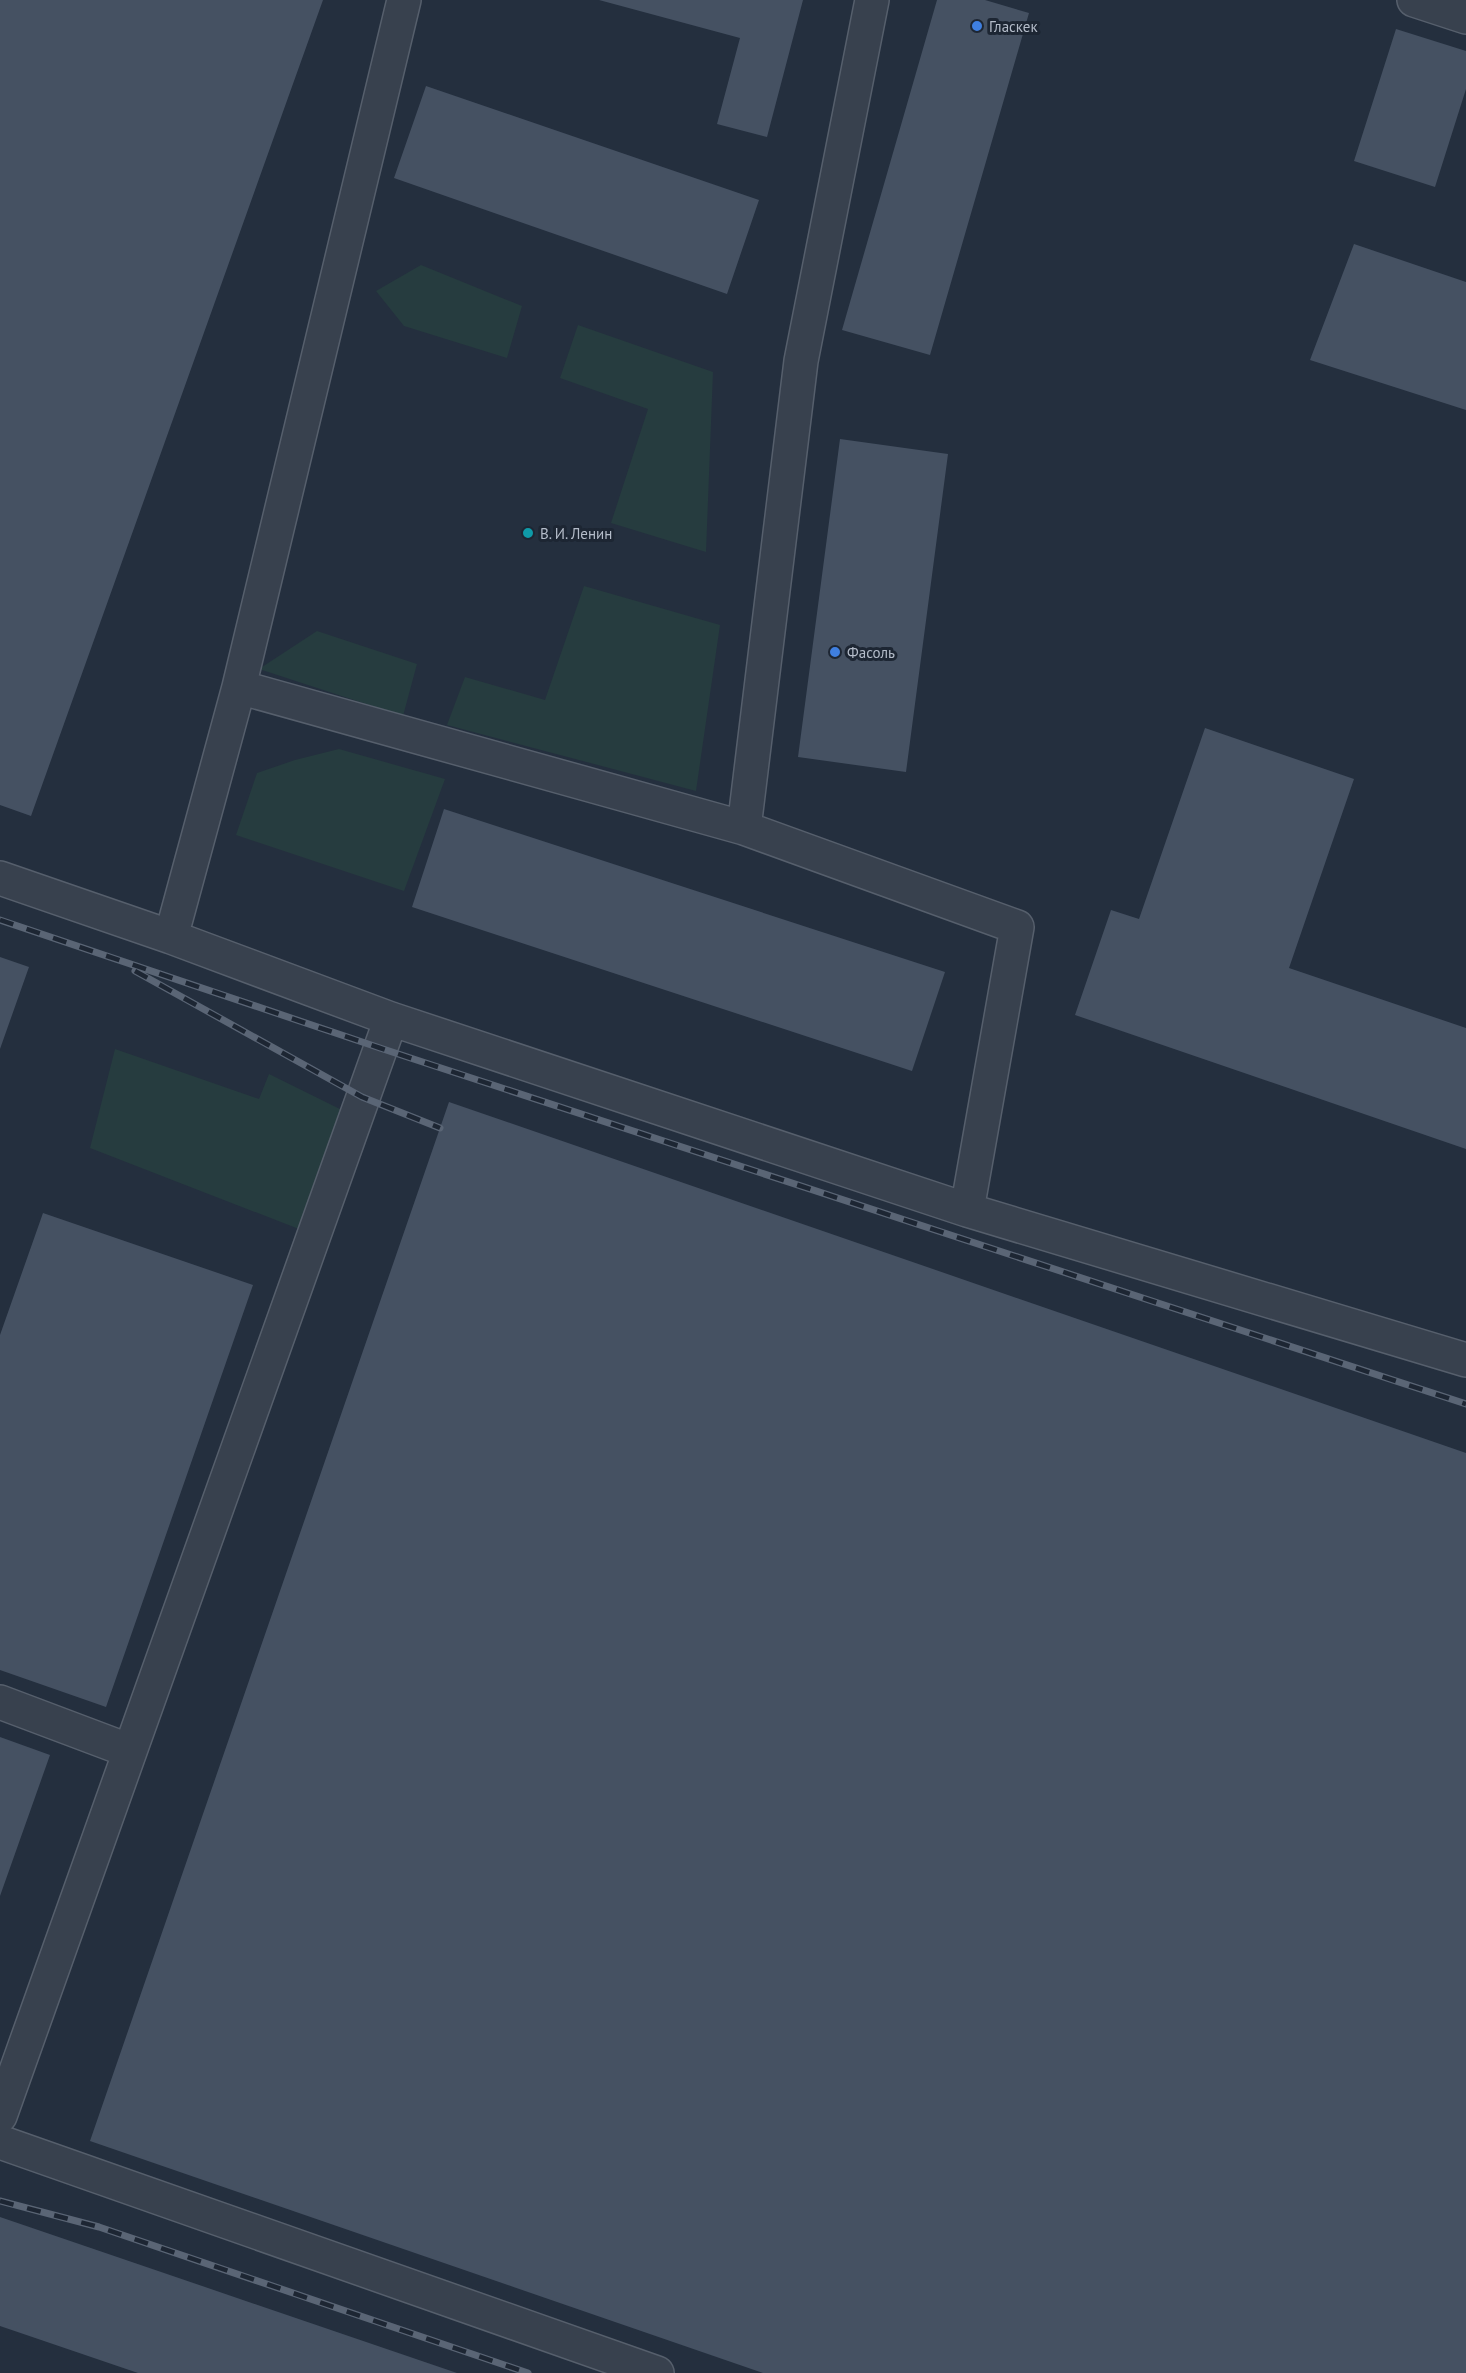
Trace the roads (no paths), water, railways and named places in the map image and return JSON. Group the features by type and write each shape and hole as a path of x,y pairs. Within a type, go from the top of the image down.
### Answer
{"lane":[{"path":"171,937 239,687 404,0"},
{"path":"744,828 801,361 872,0"},
{"path":"1414,0 1466,17"},
{"path":"239,687 744,828 1017,927 967,1210"},
{"path":"0,878 171,937 391,1019 967,1210 1466,1360"},
{"path":"0,2116 391,1019"},
{"path":"0,1702 130,1751"},
{"path":"0,2142 657,2373"}],"railway":[{"path":"0,920 380,1048 1466,1404"},
{"path":"135,971 362,1097 440,1128"},
{"path":"0,2201 99,2227 528,2373"}],"place":[{"name":"Гласкек","path":"977,26"},
{"name":"В. И. Ленин","path":"528,533"},
{"name":"Фасоль","path":"835,652"}]}
